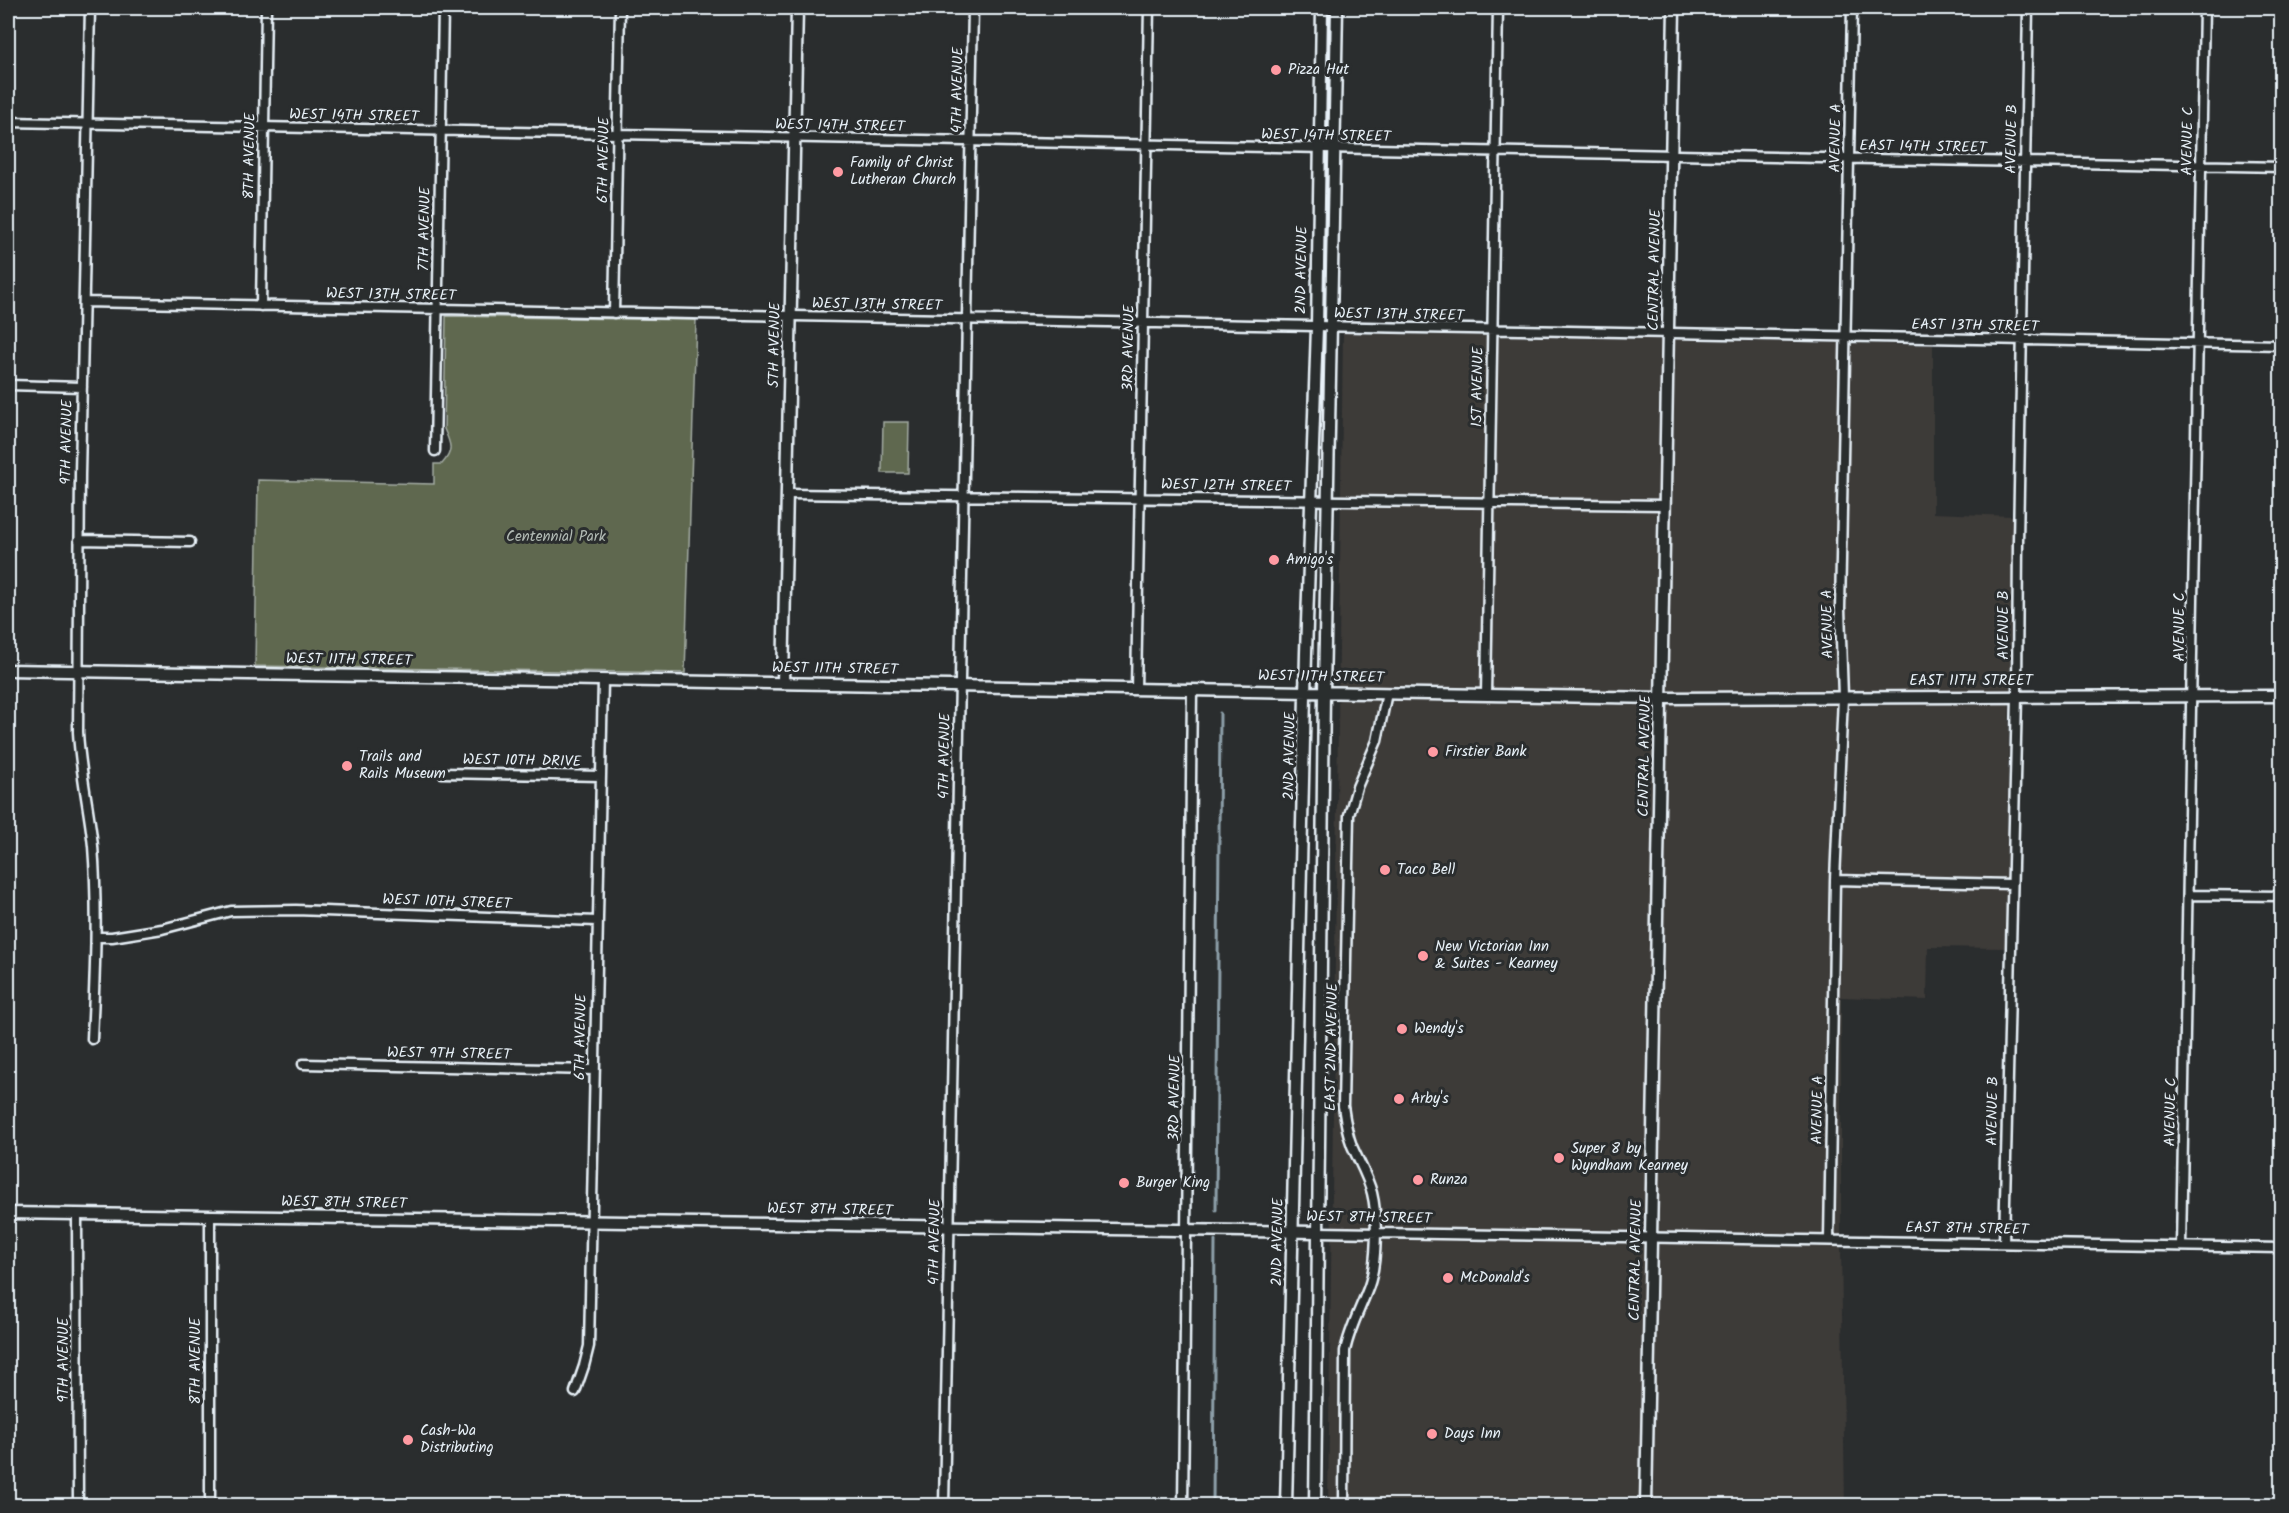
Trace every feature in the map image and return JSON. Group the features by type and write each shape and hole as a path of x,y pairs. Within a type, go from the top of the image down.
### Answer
{"main road":[{"name":"5TH AVENUE","path":"783,683 797,8"},
{"name":"2ND AVENUE","path":"1286,1506 1317,327 1322,8"},
{"name":"2ND AVENUE","path":"1315,1506 1324,692 1337,8"},
{"name":"CENTRAL AVENUE","path":"1646,1506 1674,8"},
{"name":"WEST 11TH STREET","path":"8,670 1661,698"},
{"name":"EAST 11TH STREET","path":"1661,698 2282,696"},
{"name":"WEST 8TH STREET","path":"8,1214 1317,1233"}],"street":[{"name":"9TH AVENUE","path":"90,8 79,540 79,758 93,845 96,937 92,1039"},
{"name":"8TH AVENUE","path":"261,306 266,8"},
{"name":"7TH AVENUE","path":"435,451 443,8"},
{"name":"6TH AVENUE","path":"615,313 620,8"},
{"name":"4TH AVENUE","path":"944,1506 973,8"},
{"name":"3RD AVENUE","path":"1136,689 1149,8"},
{"name":"1ST AVENUE","path":"1486,695 1498,8"},
{"name":"AVENUE A","path":"1829,1240 1835,880 1843,697 1840,609 1852,8"},
{"name":"AVENUE B","path":"2004,1243 2017,696 2028,8"},
{"name":"AVENUE C","path":"2181,1246 2194,696 2205,8"},
{"name":"WEST 14TH STREET","path":"8,122 1672,157"},
{"name":"EAST 14TH STREET","path":"1672,157 2282,167"},
{"name":"WEST 13TH STREET","path":"84,302 1669,334"},
{"name":"EAST 13TH STREET","path":"1669,334 2282,345"},
{"path":"8,385 82,387"},
{"name":"WEST 12TH STREET","path":"787,494 1665,505"},
{"path":"79,540 190,542"},
{"name":"6TH AVENUE","path":"575,1392 585,1366 589,1346 603,680"},
{"name":"3RD AVENUE","path":"1184,1506 1192,690"},
{"name":"EAST 2ND AVENUE","path":"1344,1506 1345,1351 1349,1332 1370,1285 1375,1233 1372,1194 1351,1144 1343,1106 1349,815 1357,787 1377,741 1387,693"},
{"name":"WEST 10TH DRIVE","path":"442,773 601,776"},
{"path":"1835,880 2011,884"},
{"path":"2190,895 2282,896"},
{"name":"WEST 10TH STREET","path":"96,937 112,937 162,929 231,911 296,910 597,921"},
{"name":"WEST 9TH STREET","path":"303,1064 594,1070"},
{"name":"9TH AVENUE","path":"77,1214 78,1506"},
{"name":"8TH AVENUE","path":"210,1216 210,1506"},
{"name":"WEST 8TH STREET","path":"1317,1233 1651,1238"},
{"name":"EAST 8TH STREET","path":"1651,1238 2282,1248"}],"shaded area":[{"path":"1343,333 1933,345 1933,513 2013,516 2005,948 1928,947 1927,1000 1841,997 1841,1247 1845,1505 1328,1506"}],"green space":[{"name":"Centennial Park","path":"446,316 696,320 685,673 255,666 258,480 434,484 434,464 442,464 450,451 444,429"},
{"path":"883,422 909,422 908,473 882,473"}],"waterway":[{"path":"1216,1210 1220,713"},
{"path":"1213,1506 1215,1241"}],"place":[{"name":"Pizza Hut","path":"1276,70"},
{"name":"Family of Christ Lutheran Church","path":"838,172"},
{"name":"Amigo's","path":"1274,560"},
{"name":"Firstier Bank","path":"1433,752"},
{"name":"Trails and Rails Museum","path":"347,766"},
{"name":"Taco Bell","path":"1385,870"},
{"name":"New Victorian Inn & Suites - Kearney","path":"1423,956"},
{"name":"Wendy's","path":"1402,1029"},
{"name":"Arby's","path":"1399,1099"},
{"name":"Super 8 by Wyndham Kearney","path":"1559,1158"},
{"name":"Runza","path":"1418,1180"},
{"name":"Burger King","path":"1124,1183"},
{"name":"McDonald's","path":"1448,1278"},
{"name":"Days Inn","path":"1432,1434"},
{"name":"Cash-Wa Distributing","path":"408,1440"}]}
